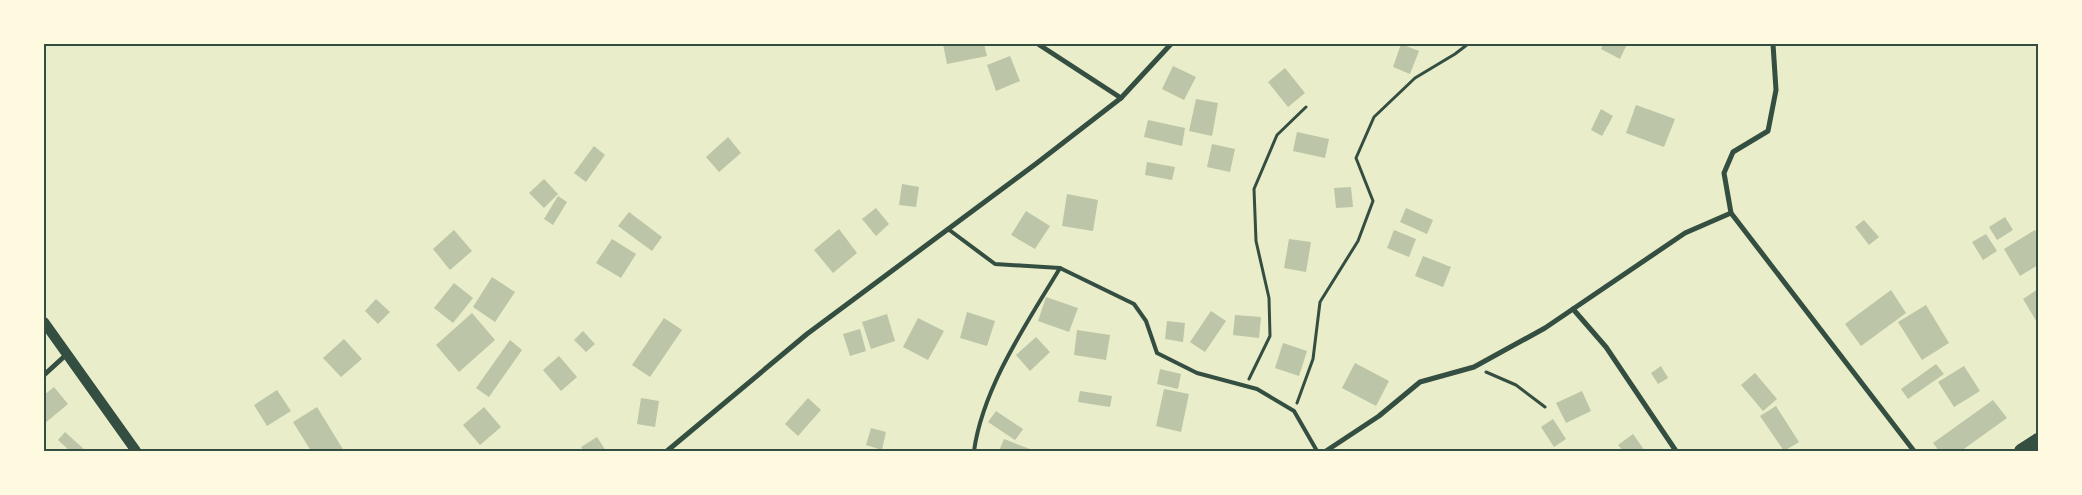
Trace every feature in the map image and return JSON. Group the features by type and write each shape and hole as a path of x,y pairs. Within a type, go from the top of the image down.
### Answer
{"highway":[{"path":"2021,451 2038,440"}],"main road":[{"path":"44,322 136,451"}],"street":[{"path":"1038,44 1121,98"},
{"path":"667,451 806,334 1121,98 1171,44"},
{"path":"1773,44 1776,90 1768,131 1734,152 1724,173 1730,213 1914,451"},
{"path":"1326,451 1379,416 1420,382 1474,367 1545,328 1685,233 1730,213"},
{"path":"1573,309 1606,347 1676,451"},
{"path":"44,375 67,354"}],"lane":[{"path":"948,229 995,264 1060,268 1134,304 1146,320 1157,353 1197,373 1257,389 1294,411 1317,451"},
{"path":"974,451 977,430 1006,359 1060,268"}],"path":[{"path":"1294,411 1313,359 1320,302 1358,241 1373,201 1356,158 1374,117 1415,78 1468,44"},
{"path":"1245,386 1270,336 1269,298 1256,241 1254,188 1277,135 1306,107"},
{"path":"1474,367 1516,385 1545,407"}],"building":[{"path":"943,44 984,44 987,56 947,64"},
{"path":"1401,44 1419,51 1410,74 1393,67"},
{"path":"1603,44 1627,44 1620,59 1601,49"},
{"path":"1010,56 1020,81 996,91 987,65"},
{"path":"1173,66 1196,77 1184,100 1162,89"},
{"path":"1285,68 1305,93 1288,107 1268,82"},
{"path":"1196,99 1218,103 1212,136 1189,131"},
{"path":"1636,105 1675,119 1664,147 1626,133"},
{"path":"1601,109 1613,116 1602,136 1591,130"},
{"path":"1148,120 1185,128 1182,146 1144,137"},
{"path":"1297,132 1329,139 1325,158 1293,151"},
{"path":"728,137 741,153 719,172 706,157"},
{"path":"1212,144 1235,149 1230,172 1207,167"},
{"path":"594,146 605,155 586,182 574,173"},
{"path":"1147,162 1175,167 1172,180 1145,175"},
{"path":"544,179 558,194 544,208 529,193"},
{"path":"902,184 919,187 916,207 899,205"},
{"path":"1351,187 1353,207 1336,208 1334,188"},
{"path":"1067,194 1098,200 1093,231 1062,226"},
{"path":"558,196 567,202 553,225 544,219"},
{"path":"876,208 889,224 876,236 862,219"},
{"path":"1406,208 1433,220 1427,234 1400,222"},
{"path":"1026,211 1050,226 1035,249 1011,235"},
{"path":"629,212 662,237 652,251 618,226"},
{"path":"2005,217 2013,230 1997,240 1989,227"},
{"path":"1864,220 1879,237 1869,245 1855,227"},
{"path":"839,229 857,253 833,273 814,250"},
{"path":"454,230 472,251 450,270 433,249"},
{"path":"1394,230 1416,239 1409,257 1387,248"},
{"path":"2035,230 2038,236 2038,265 2020,276 2004,249"},
{"path":"1986,234 1997,251 1983,260 1972,242"},
{"path":"612,239 636,254 621,278 596,263"},
{"path":"1289,239 1311,242 1306,272 1284,268"},
{"path":"1423,256 1451,267 1443,287 1415,276"},
{"path":"492,277 515,292 495,322 473,307"},
{"path":"454,283 473,298 453,323 434,308"},
{"path":"2038,289 2038,324 2023,299"},
{"path":"1891,290 1906,313 1861,346 1845,324"},
{"path":"1046,297 1078,308 1069,332 1038,321"},
{"path":"376,299 390,312 378,324 365,311"},
{"path":"1926,305 1949,343 1922,360 1898,322"},
{"path":"1211,311 1226,321 1205,352 1190,342"},
{"path":"967,312 995,321 987,346 960,338"},
{"path":"472,313 495,340 459,372 436,345"},
{"path":"887,314 895,341 871,349 862,322"},
{"path":"1235,315 1261,317 1259,338 1233,335"},
{"path":"664,318 682,330 650,377 632,365"},
{"path":"918,318 944,331 928,360 903,347"},
{"path":"1167,321 1185,323 1183,342 1165,339"},
{"path":"860,329 866,351 850,356 843,334"},
{"path":"1077,330 1110,335 1106,360 1074,355"},
{"path":"583,331 595,344 586,352 574,340"},
{"path":"1036,337 1050,352 1030,371 1016,355"},
{"path":"344,339 362,359 341,377 323,358"},
{"path":"510,340 522,350 489,397 476,388"},
{"path":"1283,343 1307,351 1299,376 1275,368"},
{"path":"559,356 577,377 561,391 543,370"},
{"path":"1355,363 1389,381 1376,406 1342,388"},
{"path":"1936,364 1944,374 1908,399 1901,389"},
{"path":"1661,366 1668,378 1658,384 1651,373"},
{"path":"1964,366 1980,391 1954,407 1938,382"},
{"path":"1160,369 1181,374 1178,389 1157,384"},
{"path":"1755,373 1777,399 1763,411 1741,385"},
{"path":"54,387 68,404 44,424 44,395"},
{"path":"1164,389 1189,394 1181,432 1156,426"},
{"path":"277,390 291,411 267,426 254,405"},
{"path":"1080,391 1112,396 1110,407 1078,402"},
{"path":"1582,391 1591,411 1566,423 1556,403"},
{"path":"641,398 659,401 655,427 637,424"},
{"path":"808,398 821,410 798,436 785,424"},
{"path":"1993,400 2007,418 1961,451 1939,451 1933,443"},
{"path":"1776,406 1799,442 1784,451 1760,416"},
{"path":"317,407 344,451 311,451 293,422"},
{"path":"484,407 501,427 480,445 463,425"},
{"path":"996,411 1023,429 1015,440 988,422"},
{"path":"1553,419 1566,439 1554,447 1541,427"},
{"path":"871,428 886,432 882,450 866,445"},
{"path":"65,432 86,451 70,451 58,440"},
{"path":"1633,434 1645,451 1623,451 1618,445"},
{"path":"597,437 606,451 584,451 581,447"},
{"path":"1004,439 1035,451 999,451"}]}
